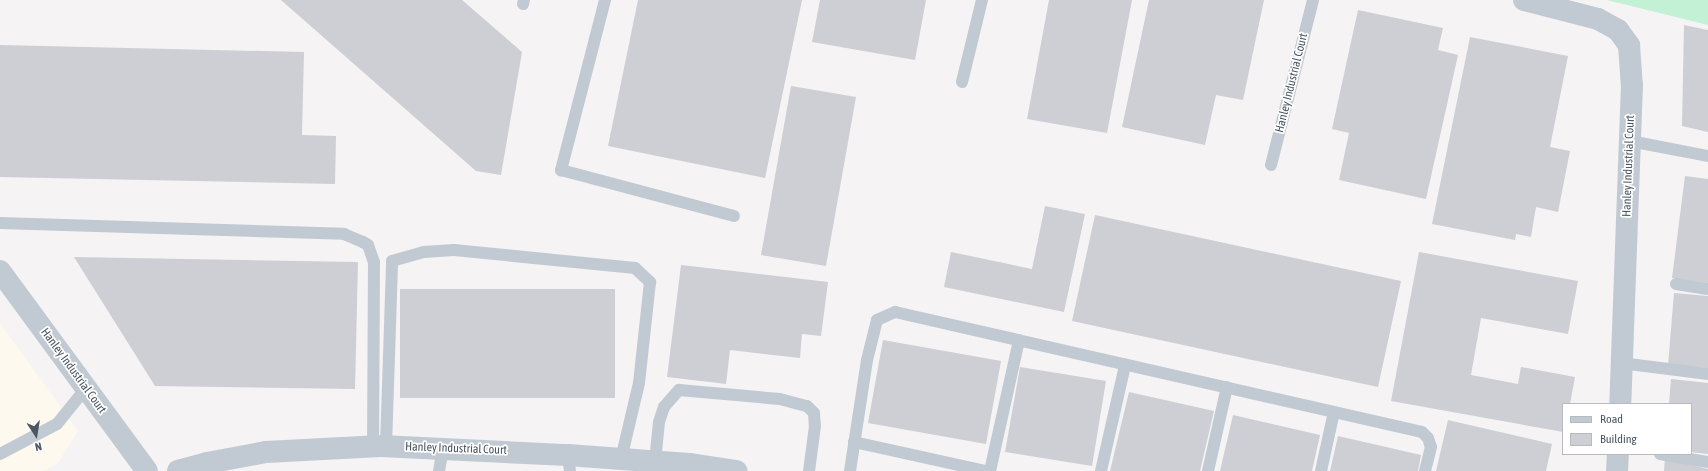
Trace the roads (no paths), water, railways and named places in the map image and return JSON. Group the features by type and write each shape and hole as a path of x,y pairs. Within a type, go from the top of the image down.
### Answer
{"street":[{"name":"Hanley Industrial Court","path":"1524,0 1598,19 1618,30 1629,45 1632,84 1620,403"},
{"name":"Hanley Industrial Court","path":"0,271 147,471"},
{"name":"Hanley Industrial Court","path":"178,471 207,463 266,452 380,446 444,448 569,463 621,459 736,471"},
{"path":"1617,471 1618,455"}],"lane":[{"path":"605,0 561,170 734,216"},
{"path":"962,82 982,0"},
{"name":"Hanley Industrial Court","path":"1271,165 1313,0"},
{"path":"1630,141 1708,156"},
{"path":"0,223 344,234 363,242 368,246 374,262 380,446"},
{"path":"380,446 392,261 424,252 454,250 635,268 650,282 639,383 621,459"},
{"path":"1676,284 1708,289"},
{"path":"850,471 867,360 877,320 895,312 1422,432 1428,438 1430,447 1425,471"},
{"path":"990,471 1019,340"},
{"path":"1621,363 1708,374"},
{"path":"1102,471 1125,364"},
{"path":"1208,471 1226,387"},
{"path":"0,454 57,424 86,388"},
{"path":"655,462 659,422 664,407 679,390 780,399 806,406 814,413 815,426 809,471"},
{"path":"1321,471 1334,412"},
{"path":"854,442 986,471"},
{"path":"440,471 444,448"},
{"path":"1666,455 1708,462"}]}
